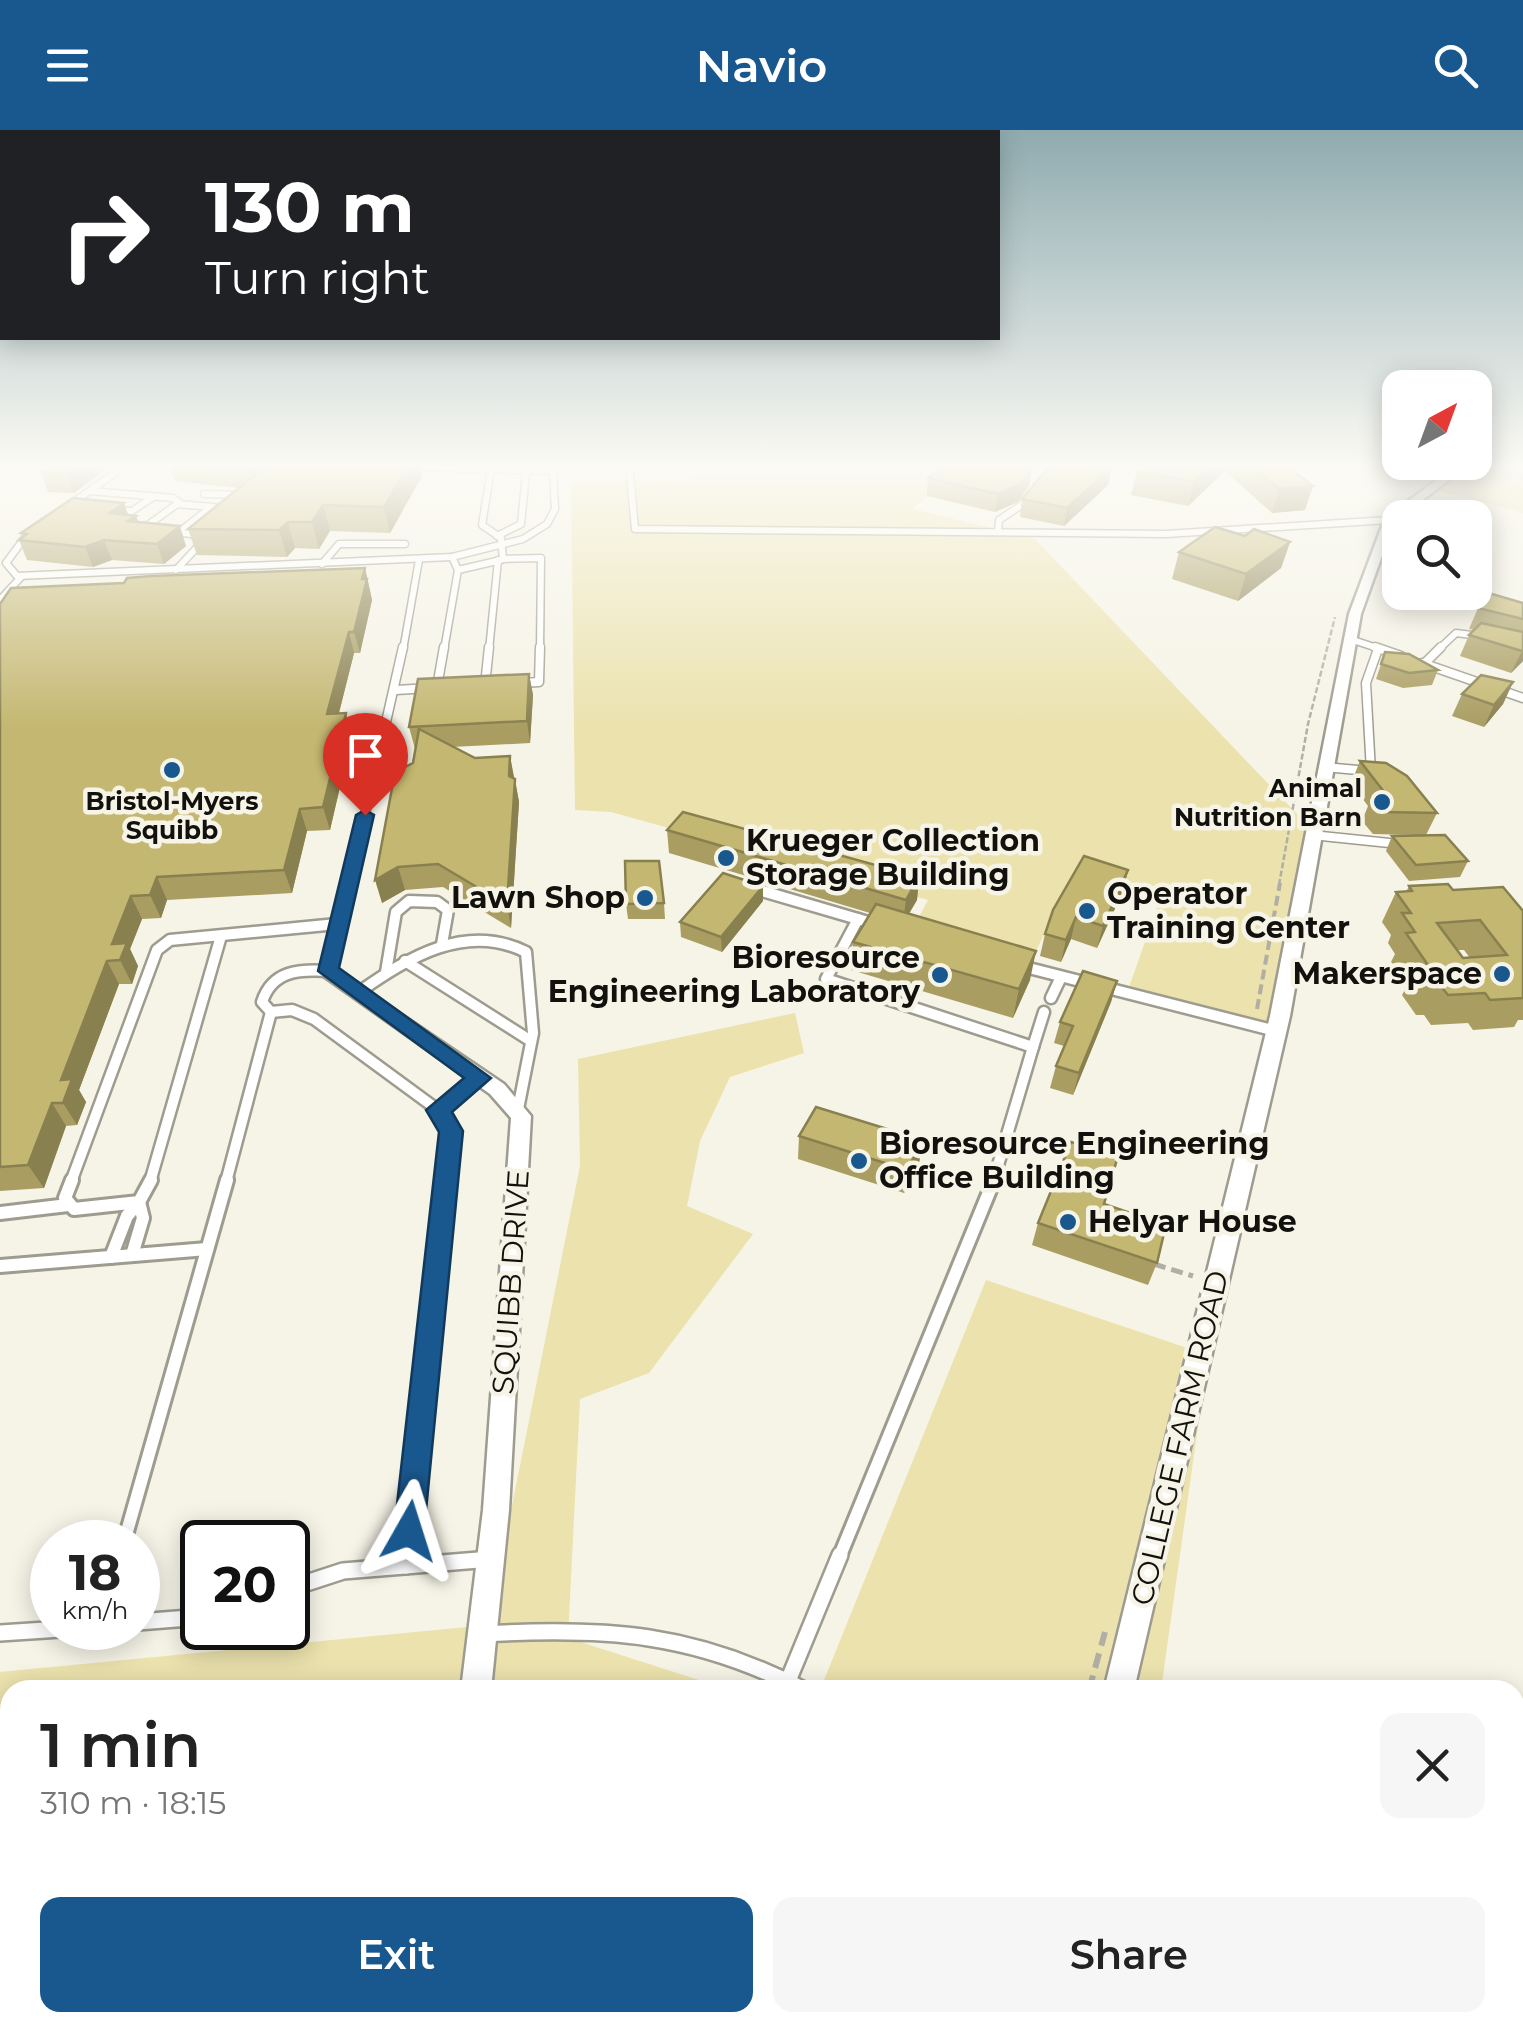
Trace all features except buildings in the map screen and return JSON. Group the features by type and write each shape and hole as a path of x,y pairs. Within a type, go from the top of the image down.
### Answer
{"street":[{"name":"COLLEGE FARM ROAD","path":"1122,1680 1277,1031 1310,835 1350,639 1379,552"},
{"path":"328,971 518,1109"},
{"name":"SQUIBB DRIVE","path":"477,1680 492,1559 522,1122 518,1109"}],"lane":[{"path":"13,552 8,557 8,570 22,576 420,560 481,552"},
{"path":"176,570 194,552"},
{"path":"322,564 332,552"},
{"path":"485,685 501,552"},
{"path":"438,688 458,570 452,557"},
{"path":"458,570 500,560 541,558 539,682 469,686"},
{"path":"271,1012 262,1002 273,979 290,971 328,971 396,690 420,560"},
{"path":"0,600 22,576"},
{"path":"1424,664 1456,632 1487,638"},
{"path":"1350,639 1523,698"},
{"path":"1371,771 1366,684 1378,648"},
{"path":"396,690 454,687"},
{"path":"1324,767 1384,774"},
{"path":"1310,835 1407,844"},
{"path":"735,883 884,926"},
{"path":"386,972 396,912 410,901 437,902 448,910 449,924 442,944"},
{"path":"858,919 826,978 1033,1048"},
{"path":"140,1202 74,1209 65,1198 156,950 170,940 337,924"},
{"path":"111,1256 127,1216 147,1193 221,936"},
{"path":"359,992 405,961 442,944 510,940 526,952 533,1012 518,1109"},
{"path":"405,961 531,1041"},
{"path":"1013,963 1277,1031"},
{"path":"1051,998 1060,977"},
{"path":"271,1012 292,1010 314,1019 438,1110 451,1131 406,1566"},
{"path":"131,1520 188,1327 271,1012"},
{"path":"788,1680 997,1172 1044,1012"},
{"path":"438,1110 480,1078"},
{"path":"132,1255 143,1218 140,1202"},
{"path":"0,1213 68,1205"},
{"path":"0,1266 206,1249"},
{"path":"310,1582 343,1571 492,1559"},
{"path":"484,1634 604,1628 697,1642 756,1663 786,1680"},
{"path":"0,1633 30,1631"}],"shaded area":[{"path":"572,552 1047,552 1315,833 1285,1030 1129,987 1161,897 1075,872 1030,963 912,930 928,900 611,812 575,810"},
{"path":"795,1013 804,1053 730,1077 700,1141 687,1206 753,1234 649,1373 580,1399 568,1638 699,1680 0,1680 0,1672 228,1650 310,1650 310,1642 488,1625 580,1166 578,1059"},
{"path":"986,1280 1208,1355 1162,1680 824,1680"}],"place":[{"name":"Bristol-Myers Squibb","path":"172,770"},
{"name":"Animal Nutrition Barn","path":"1382,802"},
{"name":"Krueger Collection Storage Building","path":"726,858"},
{"name":"Lawn Shop","path":"645,898"},
{"name":"Operator Training Center","path":"1087,911"},
{"name":"Makerspace","path":"1502,974"},
{"name":"Bioresource Engineering Laboratory","path":"940,975"},
{"name":"Bioresource Engineering Office Building","path":"859,1161"},
{"name":"Helyar House","path":"1068,1222"}],"route":[{"path":"365,815 328,971 480,1078 438,1110 451,1131 409,1531"}]}
